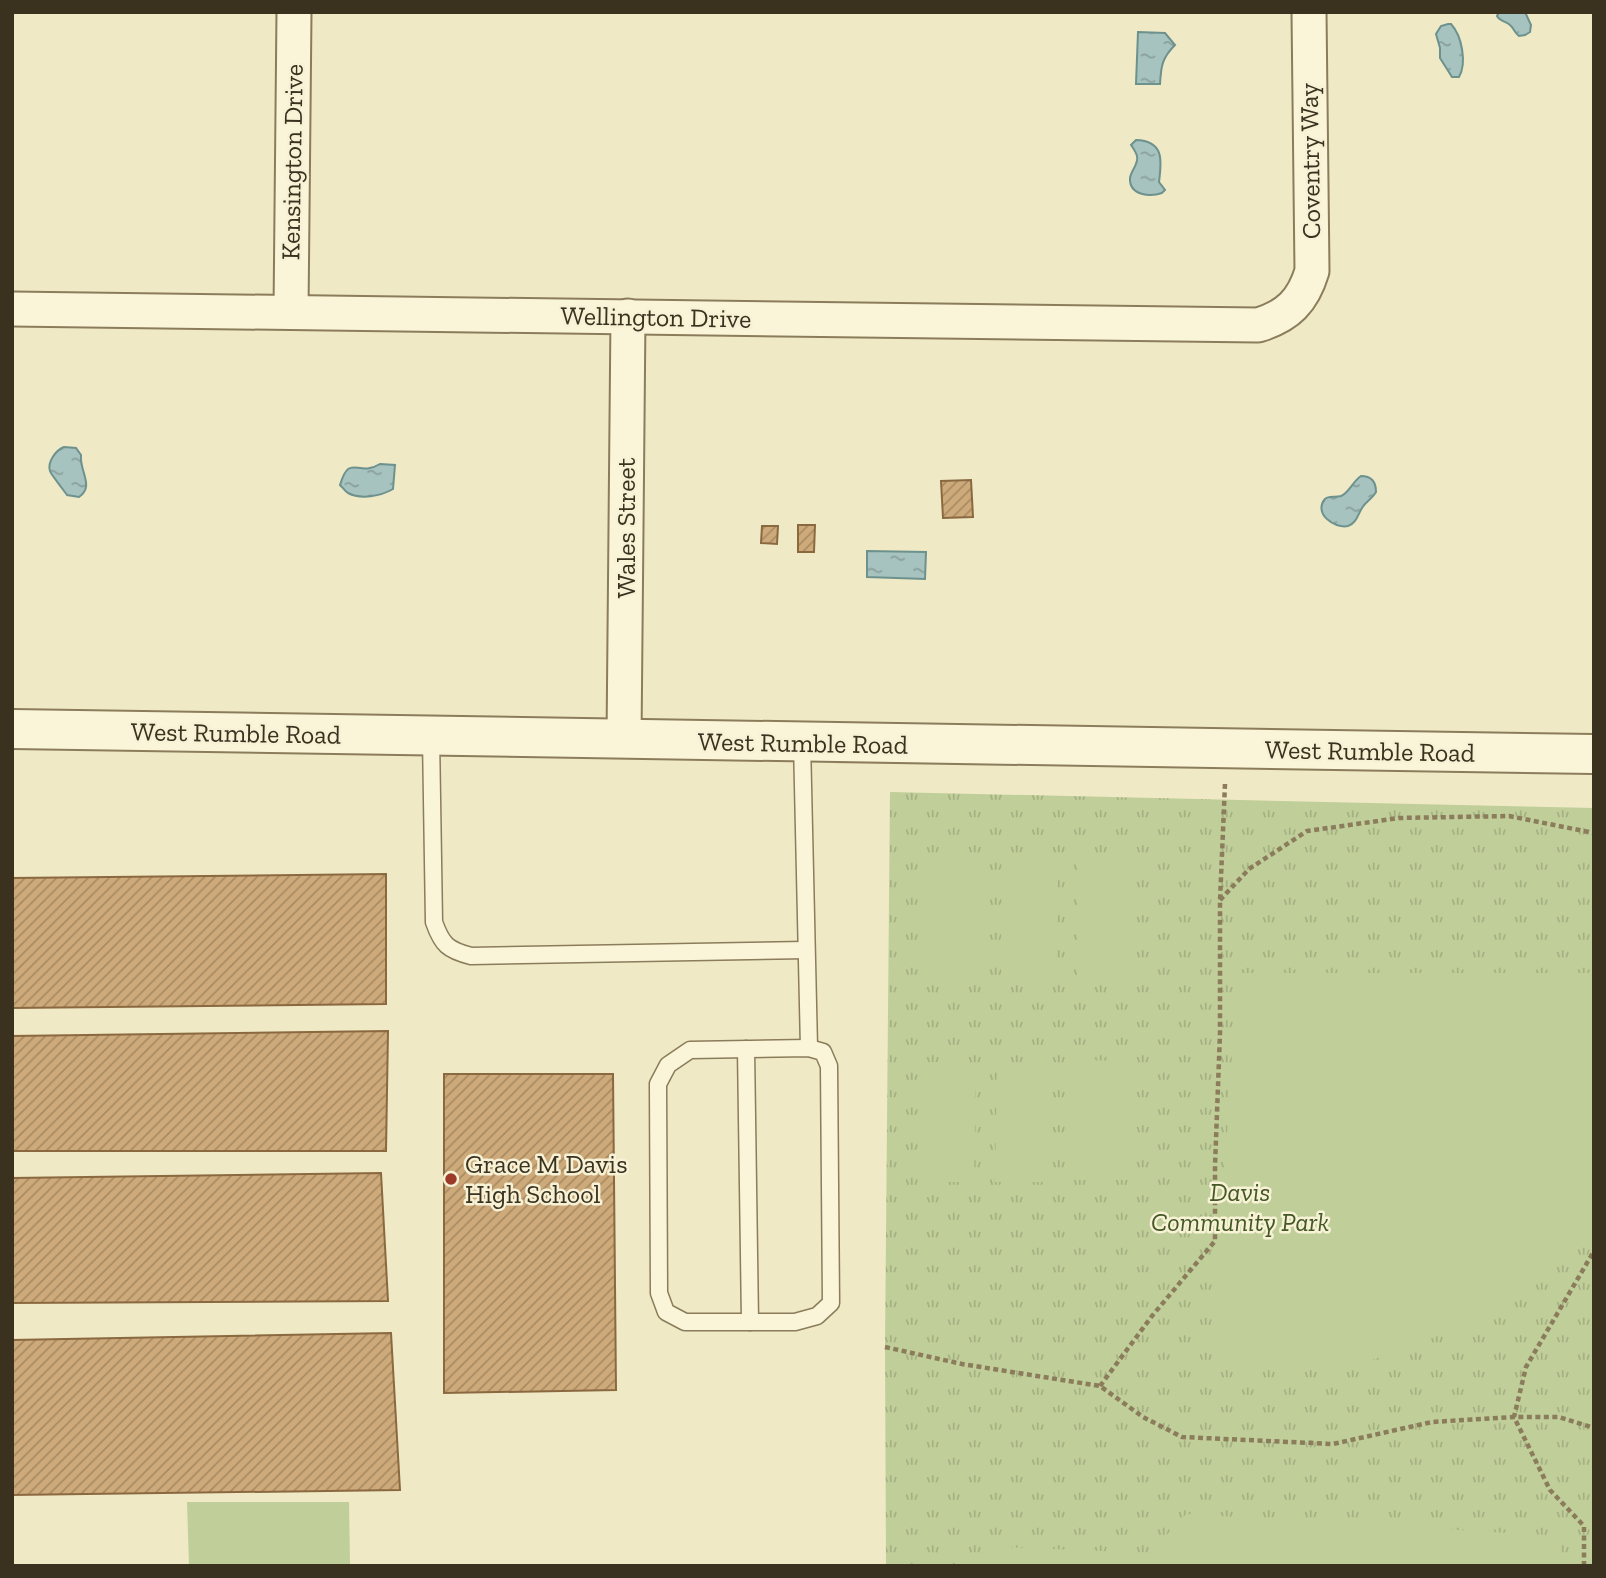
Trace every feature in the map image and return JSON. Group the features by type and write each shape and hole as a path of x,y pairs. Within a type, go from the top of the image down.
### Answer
{"street":[{"name":"Kensington Drive","path":"291,312 294,12"},
{"name":"Coventry Way","path":"1294,306 1307,287 1312,271 1309,12"},
{"name":"Wellington Drive","path":"12,309 1258,325 1274,320 1294,306"},
{"name":"Wales Street","path":"624,740 628,316"},
{"name":"West Rumble Road","path":"12,729 1594,754"}],"lane":[{"path":"431,737 434,922 440,938 454,951 471,956 806,950"},
{"path":"802,742 809,1048"},
{"path":"809,1048 823,1052 829,1066 831,1303 817,1317 795,1322 685,1322 666,1312 659,1293 658,1084 668,1065 690,1050 809,1048"},
{"path":"746,1049 750,1322"}],"path":[{"path":"1100,1386 1152,1316 1215,1241 1220,901 1227,749"},
{"path":"1220,901 1249,869 1307,831 1399,818 1509,816 1594,833"},
{"path":"1584,1566 1584,1526 1550,1490 1514,1417 1526,1367 1594,1251"},
{"path":"885,1347 962,1364 1100,1386 1143,1417 1182,1437 1333,1444 1432,1422 1514,1417 1559,1417 1594,1428"}],"green space":[{"name":"Davis Community Park","path":"890,792 1594,808 1594,1566 886,1566 885,1347"},
{"path":"927,857 983,858 982,978 926,977"},
{"path":"1002,858 1058,860 1057,979 1001,979"},
{"path":"1078,858 1134,860 1133,979 1077,979"},
{"path":"1237,973 1594,973 1594,1219 1482,1320 1339,1372 1213,1364"},
{"path":"1073,1060 1129,1061 1128,1180 1071,1180"},
{"path":"920,1062 976,1063 974,1182 918,1182"},
{"path":"997,1062 1053,1063 1051,1182 995,1182"},
{"path":"187,1502 349,1502 350,1566 189,1566"},
{"path":"1186,1514 1562,1536 1560,1566 980,1566 1001,1547 1150,1553"}],"water":[{"path":"1499,12 1525,12 1531,25 1530,32 1519,36 1509,24 1498,18"},
{"path":"1448,24 1455,29 1462,50 1463,64 1459,77 1452,77 1440,58 1436,34 1441,26"},
{"path":"1138,32 1165,33 1175,45 1163,63 1160,84 1136,84"},
{"path":"1136,140 1152,144 1159,153 1159,182 1165,190 1162,193 1142,194 1131,184 1130,178 1137,159 1131,145"},
{"path":"64,447 76,448 81,455 86,488 79,497 67,495 50,471 53,457"},
{"path":"380,464 395,465 393,489 365,497 348,493 340,485 347,470 372,468"},
{"path":"1361,476 1372,480 1376,492 1356,520 1348,526 1331,522 1323,514 1322,504 1325,499 1344,494"},
{"path":"867,551 926,552 925,579 867,577"}],"building":[{"path":"971,480 973,517 943,518 941,481"},
{"path":"798,525 815,525 814,552 798,552"},
{"path":"762,526 778,526 777,544 761,543"},
{"path":"386,874 386,1004 12,1008 12,878"},
{"path":"388,1031 386,1151 12,1151 12,1036"},
{"path":"444,1074 613,1074 616,1390 444,1393"},
{"path":"381,1173 388,1301 12,1303 12,1178"},
{"path":"391,1333 400,1490 12,1495 12,1340"}],"place":[{"name":"Grace M Davis High School","path":"451,1179"}]}
